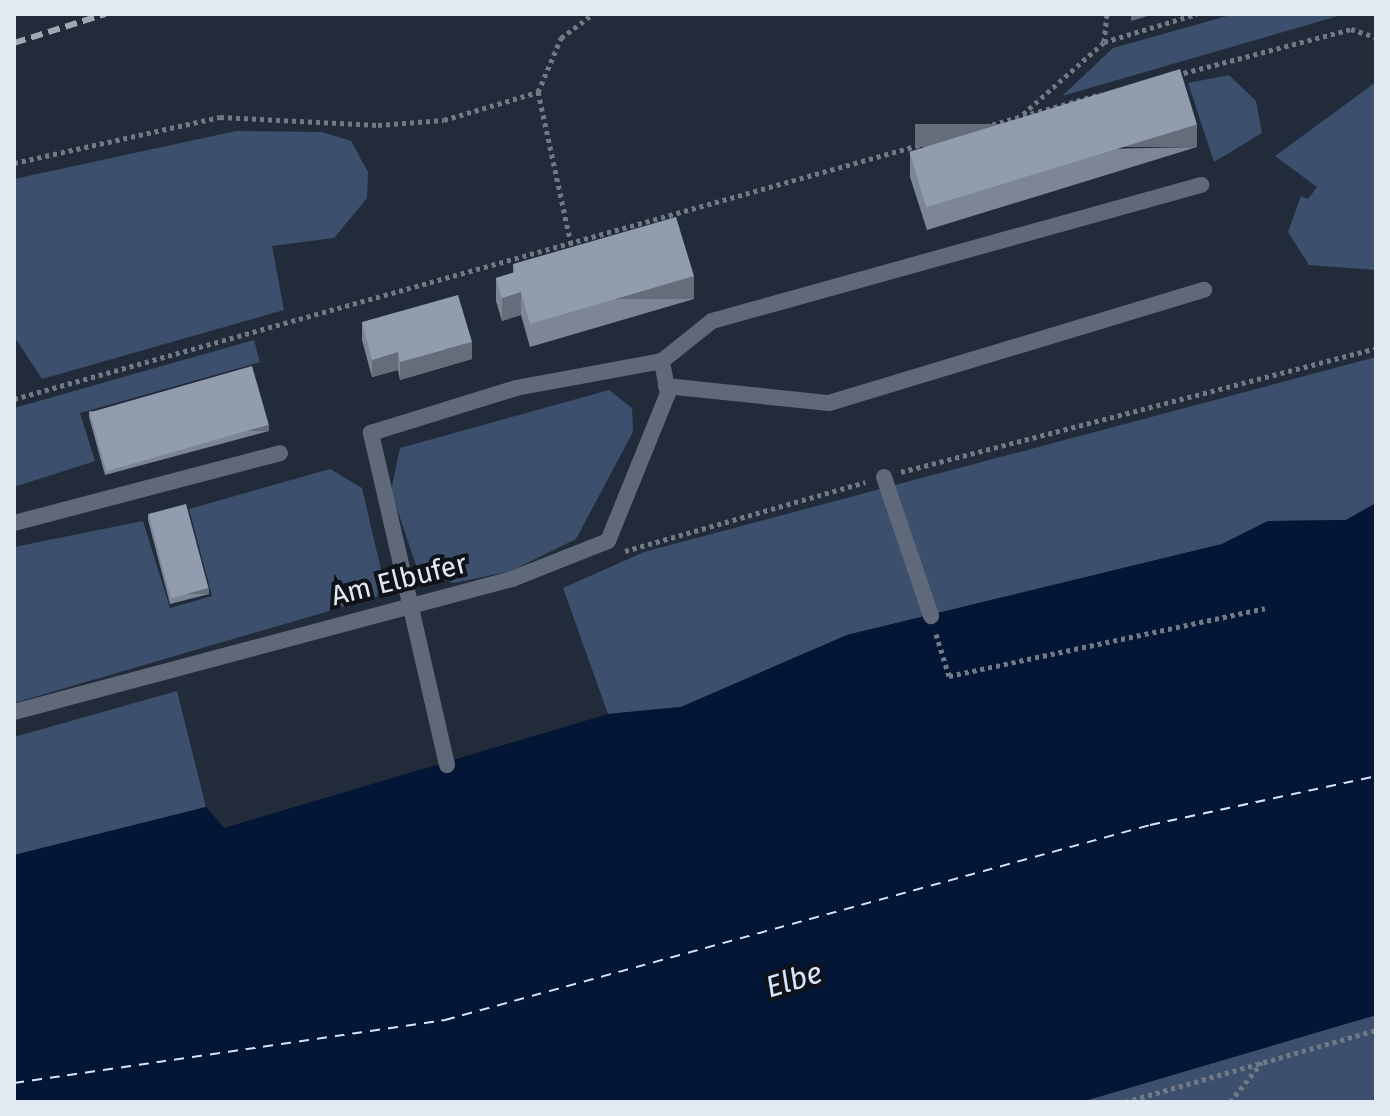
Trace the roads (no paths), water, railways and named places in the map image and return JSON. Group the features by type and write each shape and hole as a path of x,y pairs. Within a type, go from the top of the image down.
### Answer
{"lane":[{"path":"447,765 406,604 371,433 516,388 662,361 712,321 1201,185"},
{"path":"666,386 829,403 1204,290"},
{"name":"Am Elbufer","path":"14,712 406,604 512,579 608,541 666,386 662,361"},
{"path":"14,523 280,453"},
{"path":"884,477 931,616"}],"water":[{"name":"Elbe","path":"1376,503 1376,1015 1081,1102 14,1102 14,855 206,807 224,828 608,714 681,707 847,635 1222,544 1268,521 1346,520"}],"railway":[{"path":"14,43 105,14"}]}
